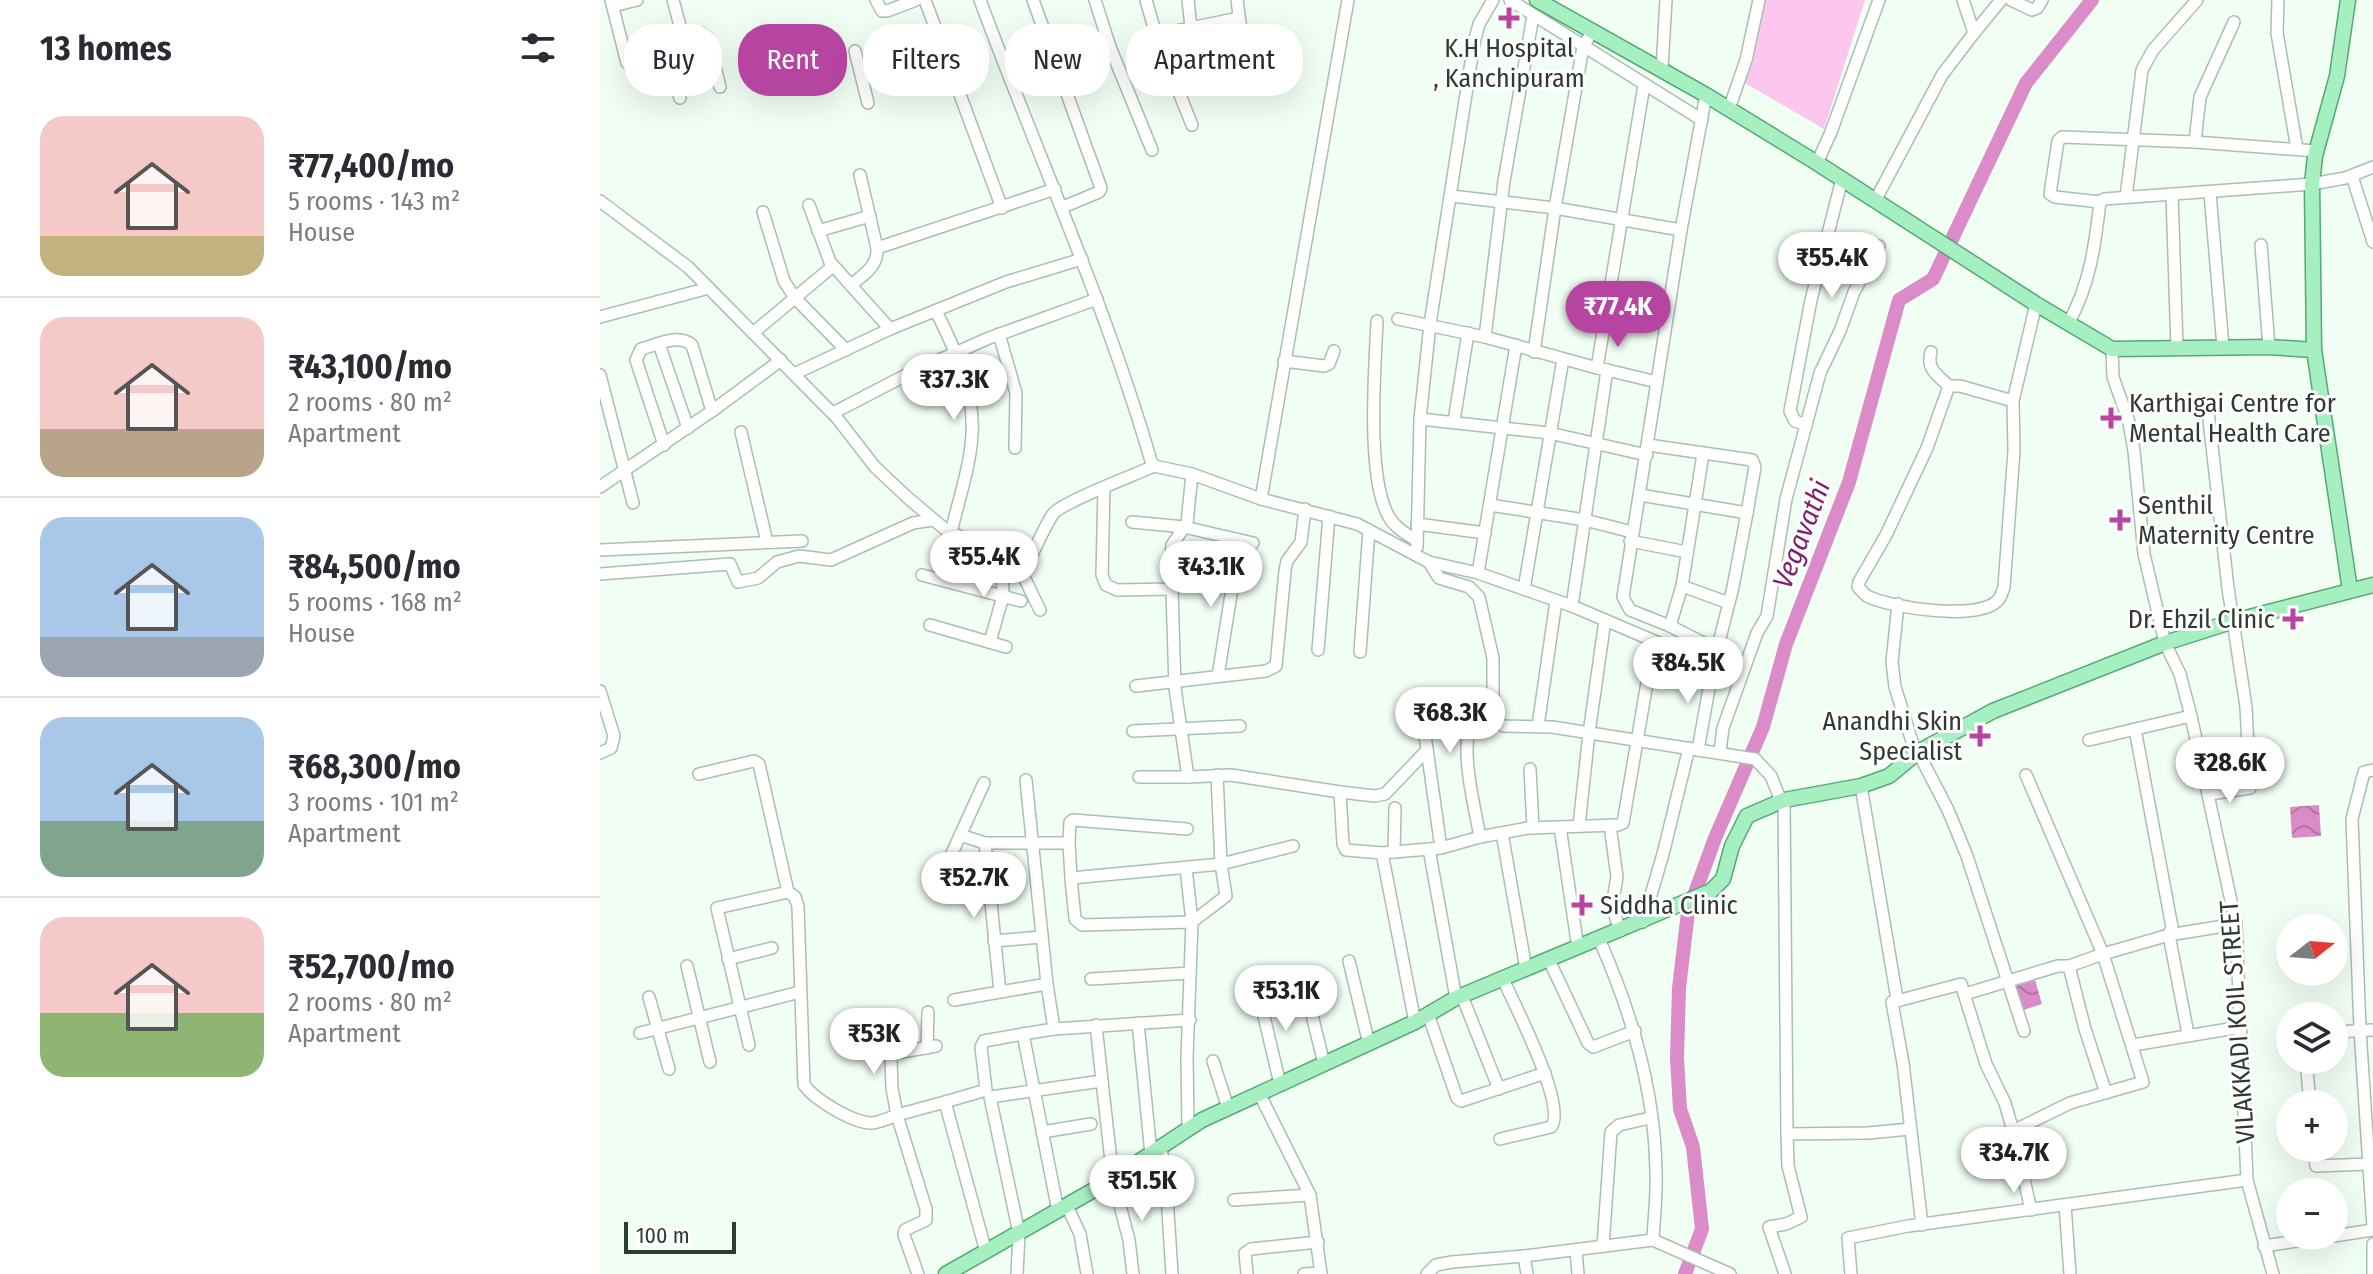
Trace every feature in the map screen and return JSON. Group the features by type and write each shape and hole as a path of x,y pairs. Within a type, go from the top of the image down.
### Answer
{"main road":[{"path":"1537,0 1706,95 2112,349 2269,347 2314,350"},
{"path":"2348,0 2337,76 2316,151 2312,184 2314,350 2350,590"},
{"path":"946,1274 1113,1179 1188,1129 1228,1108 1369,1044 1459,997 1711,891 1723,879 1732,846 1747,816 1783,801 1861,786 1889,776 1917,753 1993,711 2165,643 2234,621 2373,585"}],"street":[{"path":"624,51 612,3 637,0"},
{"path":"673,0 679,24"},
{"path":"876,0 882,11 916,0"},
{"path":"925,0 933,24"},
{"path":"980,0 1063,207 1130,390 1154,466"},
{"path":"1033,0 1101,188 1099,192 1063,207"},
{"path":"1095,0 1110,47 1152,150"},
{"path":"1146,0 1153,24"},
{"path":"1188,0 1191,24"},
{"path":"1237,0 1240,24"},
{"path":"1261,499 1348,0"},
{"path":"1417,555 1420,419 1430,324 1474,43 1479,24 1493,0"},
{"path":"1510,0 1702,120"},
{"path":"1662,69 1666,0"},
{"path":"1729,109 1746,60 1759,0"},
{"path":"1817,163 1879,0"},
{"path":"1963,0 1974,33"},
{"path":"1875,201 1942,75 2001,0"},
{"path":"2011,0 2032,10 2042,0"},
{"path":"2126,197 2142,70 2153,50 2197,0"},
{"path":"2278,0 2277,33 2297,149"},
{"path":"1485,337 1501,202 1533,16"},
{"path":"1207,24 1239,18"},
{"path":"2195,142 2200,97 2234,22"},
{"path":"1534,352 1583,47 1593,30"},
{"path":"855,51 868,103"},
{"path":"1572,606 1596,442 1620,219 1644,85"},
{"path":"1706,95 1681,230 1623,597 1630,610 1717,650"},
{"path":"960,96 1002,208"},
{"path":"1180,96 1192,125"},
{"path":"2316,151 2062,137 2058,141 2050,194 2100,202 2126,197 2210,193 2312,184 2352,176 2373,167"},
{"path":"851,285 874,266 877,258 860,175"},
{"path":"2352,176 2373,242"},
{"path":"1806,425 1795,421 1790,411 1811,300 1842,179"},
{"path":"877,248 1055,189"},
{"path":"2210,193 2223,347"},
{"path":"2172,194 2177,348"},
{"path":"1451,196 1555,208 1681,230"},
{"path":"600,201 688,267 833,413 875,467 933,520 1021,571 1040,610"},
{"path":"2069,322 2088,276 2100,202"},
{"path":"809,205 833,266 890,329"},
{"path":"763,212 779,271 795,298 846,350"},
{"path":"818,231 870,216"},
{"path":"2261,245 2269,347"},
{"path":"1723,752 1723,728 1757,633 1767,616 1786,499 1820,373 1854,292 1879,246"},
{"path":"794,374 890,329 1004,283 1082,259"},
{"path":"753,333 833,266"},
{"path":"600,317 709,288"},
{"path":"833,413 956,352 1097,299"},
{"path":"1949,386 1927,448 1858,587 1866,596 1898,604 1930,611 1969,612 1992,605 2000,599 2004,587 2013,466 2013,401 2036,304"},
{"path":"936,311 956,352 971,406 972,435 951,533"},
{"path":"1398,319 1485,337 1657,382"},
{"path":"1377,321 1374,399 1378,484 1388,517 1417,541"},
{"path":"1454,421 1468,333"},
{"path":"999,334 1016,393 1015,448"},
{"path":"664,445 636,360 641,349 681,339 692,345 712,411"},
{"path":"659,344 688,428"},
{"path":"1478,573 1516,345"},
{"name":"VILAKKADI KOIL STREET","path":"2112,349 2113,377 2129,422 2134,451 2144,554 2165,643 2180,674 2191,716 2236,924 2247,1180 2273,1274"},
{"path":"1284,361 1324,366 1333,358 1334,351"},
{"path":"1931,352 1930,368 1949,386 1960,386 2013,401"},
{"path":"1524,589 1563,359"},
{"path":"600,487 781,360"},
{"path":"600,375 633,503"},
{"path":"2207,402 2228,588 2246,707 2250,788 2210,794"},
{"path":"1420,419 1502,426 1647,450 1703,454 1752,460 1755,463 1729,603 1694,749 1643,922"},
{"path":"600,428 613,425"},
{"path":"741,432 767,542"},
{"path":"1670,626 1682,586 1703,454"},
{"path":"1021,571 1053,514 1064,503 1154,466 1192,474 1261,499 1305,509 1369,530 1429,562 1478,573 1572,606 1713,666"},
{"path":"1188,777 1175,682 1171,565 1172,545 1187,523 1192,474"},
{"path":"1104,488 1102,575 1106,585 1117,590 1172,589"},
{"path":"1640,495 1747,513"},
{"path":"1490,505 1585,520 1687,552"},
{"path":"1136,686 1266,671 1276,666 1285,571 1287,561 1301,542 1305,509"},
{"path":"1318,650 1329,516"},
{"path":"600,574 730,564 738,582 758,578 777,562 799,556 831,560 913,523 933,520"},
{"path":"1132,522 1184,527 1253,543"},
{"path":"1417,524 1485,533"},
{"path":"1360,652 1369,530"},
{"path":"600,550 802,541"},
{"path":"990,642 1003,596 1002,559"},
{"path":"1429,562 1439,578 1469,587 1479,597 1493,658 1493,721"},
{"path":"1171,565 1227,576 1233,582 1218,676"},
{"path":"922,575 1021,601"},
{"path":"1682,586 1729,603"},
{"path":"1538,726 1556,601"},
{"path":"1898,604 1892,662 1895,687 1917,753 1948,810 1967,856 2024,1031"},
{"path":"1579,826 1605,620"},
{"path":"930,625 1006,647"},
{"path":"1340,792 1346,850 1388,853 1435,849 1533,828 1618,825 1626,818 1654,642"},
{"path":"600,691 614,736 611,748 600,753"},
{"path":"1421,707 1435,849 1459,997 1499,1089"},
{"path":"2089,740 2191,716"},
{"path":"1480,837 1467,760 1473,720 1723,752 1755,759 1771,776 1783,801 1788,1166 1801,1217 1769,1227 1785,1274"},
{"path":"1133,731 1240,726"},
{"path":"2135,729 2172,927 2169,935 2188,1034"},
{"path":"1139,777 1242,776 1375,796 1385,794 1427,750"},
{"path":"699,774 754,761 759,764 788,892 795,897 798,906 804,1085 811,1095 864,1122 878,1122 970,1094 1102,1081"},
{"path":"1530,769 1533,828"},
{"path":"2348,1233 2373,1229 2360,1030 2352,819 2364,772 2373,770"},
{"path":"1187,829 1070,822 1075,919 1082,925 1192,922 1226,896 1221,864 1217,775"},
{"path":"2013,1131 2070,1103 2143,1082 2103,954 2026,775"},
{"path":"1026,780 1041,937 1054,1029"},
{"path":"937,886 984,783"},
{"path":"1861,786 1897,1001"},
{"path":"1395,808 1388,853 1421,1018 1457,1098 1465,1101 1545,1073"},
{"path":"1610,825 1617,877 1612,906 1620,931"},
{"path":"1560,827 1578,948"},
{"path":"1502,833 1526,969"},
{"path":"960,835 985,843 1069,843"},
{"path":"985,843 1000,992"},
{"path":"1071,878 1221,864 1293,846"},
{"path":"1186,868 1192,922 1188,1129"},
{"path":"749,1045 717,908 788,892"},
{"path":"1965,994 2169,935 2236,924"},
{"path":"994,941 1041,937"},
{"path":"1599,939 1635,1031 1645,1072 1656,1170 1653,1240"},
{"path":"728,959 772,948"},
{"path":"1549,960 1588,1043 1593,1047 1635,1031"},
{"path":"1349,961 1369,1044"},
{"path":"687,966 710,1062"},
{"path":"2069,966 2106,1093"},
{"path":"1091,979 1190,973"},
{"path":"1303,978 1324,1064"},
{"path":"1500,1139 1555,1124 1556,1106 1545,1073 1503,979"},
{"path":"954,1000 1047,984"},
{"path":"1922,1225 1892,1002 1961,984 1986,1064 2005,1103 2031,1210"},
{"path":"1258,991 1280,1084"},
{"path":"640,1033 800,992"},
{"path":"649,997 669,1069"},
{"path":"891,1054 932,1047 928,1012"},
{"path":"1017,1274 1014,1236 988,1093 984,1041 1054,1029 1190,1020"},
{"path":"1138,1023 1156,1150 1165,1165 1172,1274"},
{"path":"1096,1025 1113,1179 1129,1240 1133,1274"},
{"path":"2133,1045 2241,1027"},
{"path":"2348,1031 2373,1030"},
{"path":"890,1031 892,1088 897,1115 926,1209 926,1220 905,1230 904,1235 918,1274"},
{"path":"1023,1034 1042,1132 1062,1209 1080,1234 1087,1274"},
{"path":"1213,1061 1228,1108"},
{"path":"1259,1093 1310,1195 1321,1273 1304,1274"},
{"path":"949,1100 988,1251"},
{"path":"1603,1246 1611,1132 1619,1125 1650,1118"},
{"path":"1042,1132 1091,1124"},
{"path":"1787,1134 1855,1134 1910,1129"},
{"path":"2316,1162 2316,1166 2369,1164"},
{"path":"1851,1274 1848,1238 2247,1180"},
{"path":"1234,1200 1310,1195"},
{"path":"2065,1205 2070,1274"},
{"path":"1427,1274 1436,1265 1653,1240 1728,1274"},
{"path":"1247,1274 1245,1253 1251,1249 1318,1242"},
{"path":"2264,1246 2276,1244"},
{"path":"2373,1244 2373,1274"},
{"path":"1576,1250 1578,1274"},
{"path":"1524,1256 1527,1274"},
{"path":"1484,1260 1486,1274"}],"shaded area":[{"path":"1753,0 1865,0 1824,129 1743,82 1745,31"}],"water":[{"path":"2319,805 2321,836 2292,838 2290,807"},
{"path":"2035,980 2042,1004 2020,1011 2013,987"}],"waterway":[{"name":"Vegavathi","path":"1685,1274 1702,1229 1693,1147 1680,1109 1677,1058 1679,988 1688,912 1715,838 1763,727 1786,644 1849,482 1899,300 1933,279 2026,83 2092,0"}],"place":[{"name":"K.H Hospital , Kanchipuram","path":"1509,18"},
{"name":"Karthigai Centre for Mental Health Care","path":"2111,418"},
{"name":"Senthil Maternity Centre","path":"2120,520"},
{"name":"Dr. Ehzil Clinic","path":"2293,619"},
{"name":"Anandhi Skin Specialist","path":"1980,736"},
{"name":"Siddha Clinic","path":"1582,905"}]}
